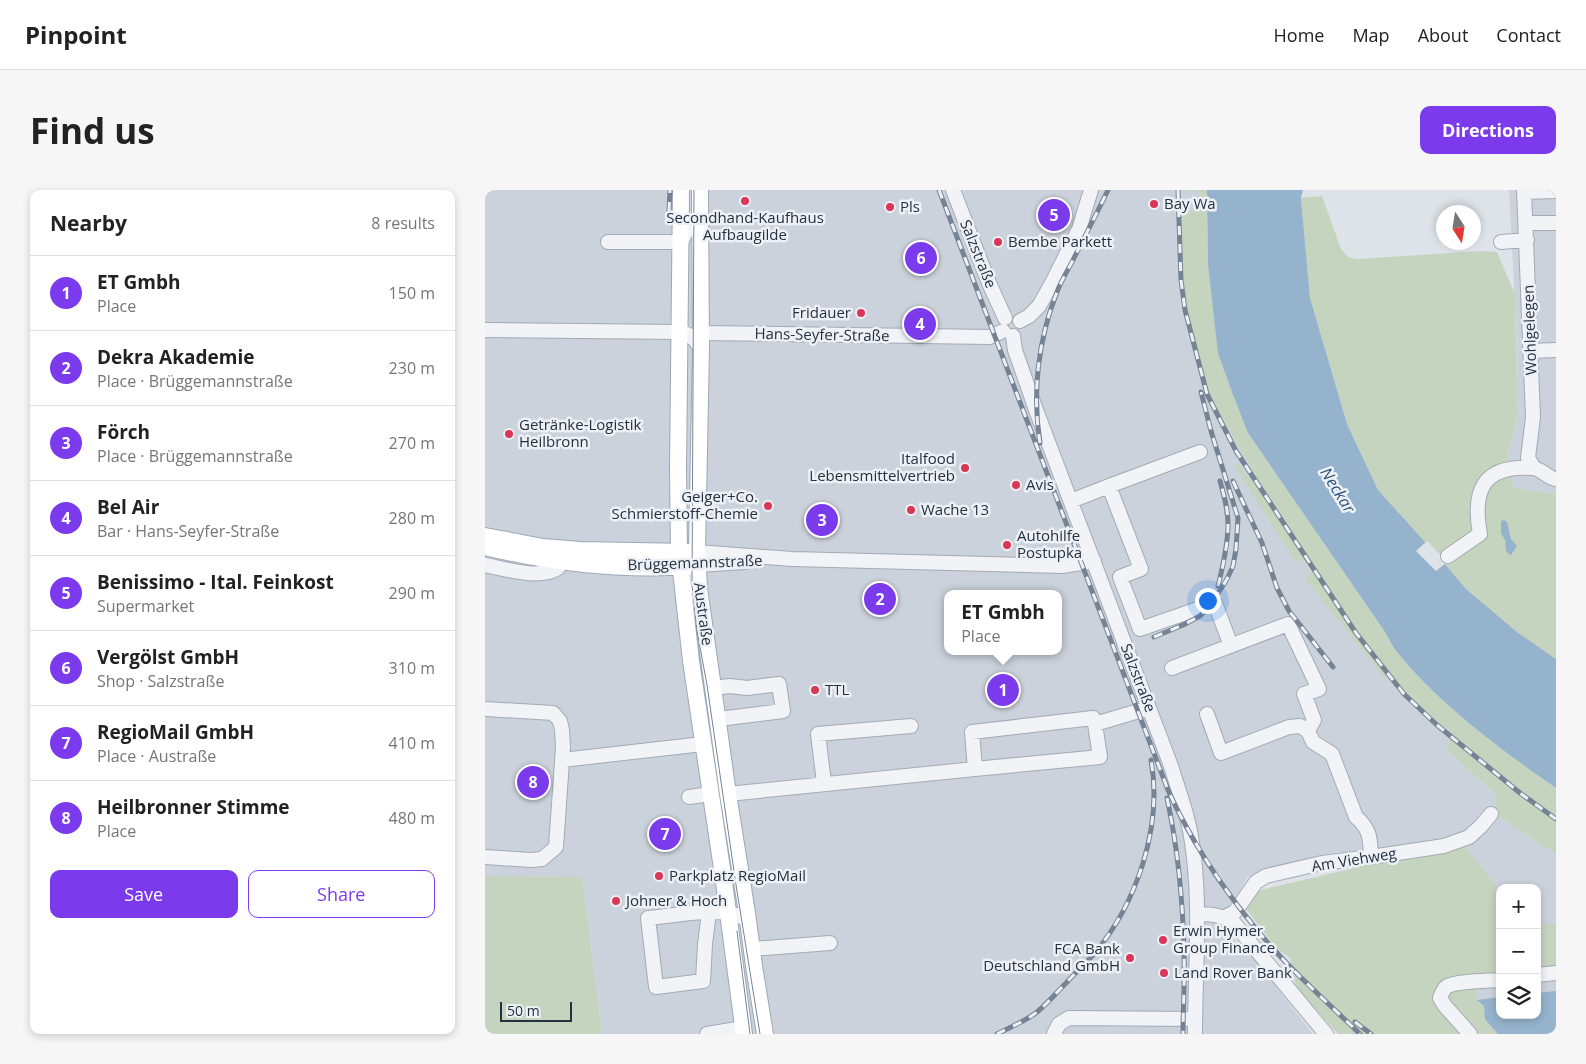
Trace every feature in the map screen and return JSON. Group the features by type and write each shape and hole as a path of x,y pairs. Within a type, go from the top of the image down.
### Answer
{"main road":[{"name":"Austraße","path":"681,190 678,468 680,559 691,660 729,914 744,1031"},
{"name":"Austraße","path":"700,190 701,340 697,559 699,588 765,1034"},
{"name":"Brüggemannstraße","path":"485,536 543,547 697,559"},
{"name":"Brüggemannstraße","path":"485,547 560,562 651,568 680,559"}],"street":[{"name":"Salzstraße","path":"953,190 1007,328 1184,805 1195,862 1197,914 1195,1034"},
{"path":"1007,328 1011,316 1020,321 1029,316 1039,306 1079,228 1091,190"},
{"path":"1524,191 1556,191"},
{"name":"Wohlgelegen","path":"1524,191 1533,417 1528,458 1534,468"},
{"path":"608,242 681,242 688,228 700,216"},
{"path":"1526,223 1556,223"},
{"path":"1501,242 1527,240"},
{"name":"Hans-Seyfer-Straße","path":"701,340 990,337 1007,328"},
{"path":"485,330 680,332 701,340"},
{"path":"1531,351 1556,350"},
{"path":"1071,501 1200,452"},
{"path":"1448,556 1480,534 1477,520 1477,502 1481,486 1494,475 1506,469 1534,468 1556,479"},
{"path":"1109,486 1141,569 1120,577 1140,629 1215,603 1231,646"},
{"name":"Brüggemannstraße","path":"697,559 792,559 1062,566 1094,561"},
{"path":"485,565 535,574 554,571 558,568 560,562"},
{"path":"1172,668 1289,624 1319,689 1304,694 1314,720 1308,731"},
{"path":"713,688 730,686 747,688 779,684 783,711 719,719"},
{"path":"1095,724 1149,708"},
{"path":"485,709 553,713 559,721 562,730 562,760 556,847 542,859 485,857"},
{"path":"1207,714 1221,753 1289,727 1300,726 1308,731 1313,742 1332,754 1356,817 1363,823 1370,835 1371,857"},
{"path":"728,794 975,769 1100,756 1093,718 972,732 975,769"},
{"path":"824,784 818,734 911,726"},
{"path":"562,760 703,744"},
{"path":"689,797 711,794"},
{"name":"Am Viehweg","path":"1225,917 1235,912 1256,882 1266,876 1322,863 1444,846 1469,836 1491,814"},
{"path":"709,912 703,981 656,987 648,918 719,911 741,917 747,913"},
{"path":"1197,914 1225,917 1234,923 1326,1034"},
{"path":"751,949 830,943"},
{"path":"1541,975 1556,973"},
{"path":"1470,1034 1440,998 1444,988 1458,983 1496,980"},
{"path":"1054,1034 1059,1024 1069,1018 1195,1019"},
{"path":"707,1034 744,1031"}],"shaded area":[{"path":"485,190 1200,191 1200,211 1181,211 1183,296 1187,326 1195,357 1225,423 1256,475 1249,479 1239,464 1296,562 1302,559 1312,573 1306,577 1382,675 1451,732 1447,750 1496,795 1496,815 1556,854 1556,1034 1464,1034 1432,997 1496,934 1496,1019 1541,1019 1541,884 1496,884 1496,886 1471,853 1381,855 1338,852 1247,878 1223,925 1248,956 1253,957 1313,1034 602,1034 582,877 485,876"},
{"path":"1509,190 1556,190 1556,494 1514,488 1507,456 1517,416 1516,322"}],"green space":[{"path":"1179,190 1207,190 1208,264 1248,433 1395,649 1414,671 1451,708 1514,758 1556,788 1556,854 1496,815 1496,795 1447,750 1451,732 1382,675 1305,578 1312,572 1302,559 1296,562 1235,467 1238,463 1249,478 1256,475 1215,403 1198,365 1192,345 1183,297 1181,210 1199,211 1200,192"},
{"path":"1322,196 1341,249 1348,257 1357,259 1481,251 1497,252 1515,294 1517,416 1507,456 1514,488 1556,494 1556,659 1517,632 1466,589 1378,490 1347,424 1310,298 1301,198"},
{"path":"1458,844 1471,853 1496,886 1496,978 1476,985 1477,1000 1484,1006 1485,1019 1498,1034 1338,1034 1296,987 1290,958 1276,948 1246,909 1256,891"},
{"path":"485,876 582,877 602,1034 485,1034"},
{"path":"1556,923 1556,969 1541,971 1541,925"}],"water":[{"name":"Neckar","path":"1207,190 1303,190 1301,198 1310,298 1347,424 1378,490 1466,589 1517,632 1556,659 1556,788 1514,758 1451,708 1414,671 1395,649 1248,433 1218,353 1208,264"},
{"path":"1501,521 1507,522 1511,539 1517,546 1511,555 1507,551 1506,542 1501,533"},
{"path":"1556,991 1556,1034 1498,1034 1485,1019 1484,1006 1477,1000 1496,998 1496,1019 1541,1019 1541,993"}],"pier":[{"path":"1427,541 1447,562 1436,571 1416,551"}],"tram line":[{"path":"694,190 692,585 697,631 707,685 760,1034"},
{"path":"737,931 750,1034"}],"railway":[{"path":"669,211 670,190"},
{"path":"939,190 1168,790 1186,827 1232,898 1258,931 1294,971 1360,1034"},
{"path":"1040,443 1037,405 1038,367 1050,310 1108,190"},
{"path":"1178,190 1181,280 1185,310 1207,394 1236,451 1356,633 1404,694 1437,725 1520,793 1556,819"},
{"path":"1154,637 1200,616 1212,603 1233,566 1238,518 1201,392"},
{"path":"1218,586 1228,532 1227,507 1220,481"},
{"path":"1233,481 1262,543 1277,588 1289,611 1333,667"},
{"path":"997,1034 1028,1018 1045,1005 1093,955 1109,935 1122,912 1134,888 1150,837 1154,785 1151,760"},
{"path":"1167,798 1177,856 1182,914 1184,964 1183,1034"},
{"path":"1355,1022 1371,1034"}],"place":[{"name":"Secondhand-Kaufhaus Aufbaugilde","path":"745,201"},
{"name":"Bay Wa","path":"1154,204"},
{"name":"Pls","path":"890,207"},
{"name":"Benissimo - Ital. Feinkost","path":"1054,215"},
{"name":"Bembe Parkett","path":"998,242"},
{"name":"Vergölst GmbH","path":"921,258"},
{"name":"Fridauer","path":"861,313"},
{"name":"Bel Air","path":"920,324"},
{"name":"Getränke-Logistik Heilbronn","path":"509,434"},
{"name":"Italfood Lebensmittelvertrieb","path":"965,468"},
{"name":"Avis","path":"1016,485"},
{"name":"Geiger+Co. Schmierstoff-Chemie","path":"768,506"},
{"name":"Wache 13","path":"911,510"},
{"name":"Förch","path":"822,520"},
{"name":"Autohilfe Postupka","path":"1007,545"},
{"name":"Dekra Akademie","path":"880,599"},
{"name":"TTL","path":"815,690"},
{"name":"ET Gmbh","path":"1003,690"},
{"name":"Heilbronner Stimme","path":"533,782"},
{"name":"RegioMail GmbH","path":"665,834"},
{"name":"Parkplatz RegioMail","path":"659,876"},
{"name":"Johner & Hoch","path":"616,901"},
{"name":"Erwin Hymer Group Finance","path":"1163,940"},
{"name":"FCA Bank Deutschland GmbH","path":"1130,958"},
{"name":"Land Rover Bank","path":"1164,973"}]}
